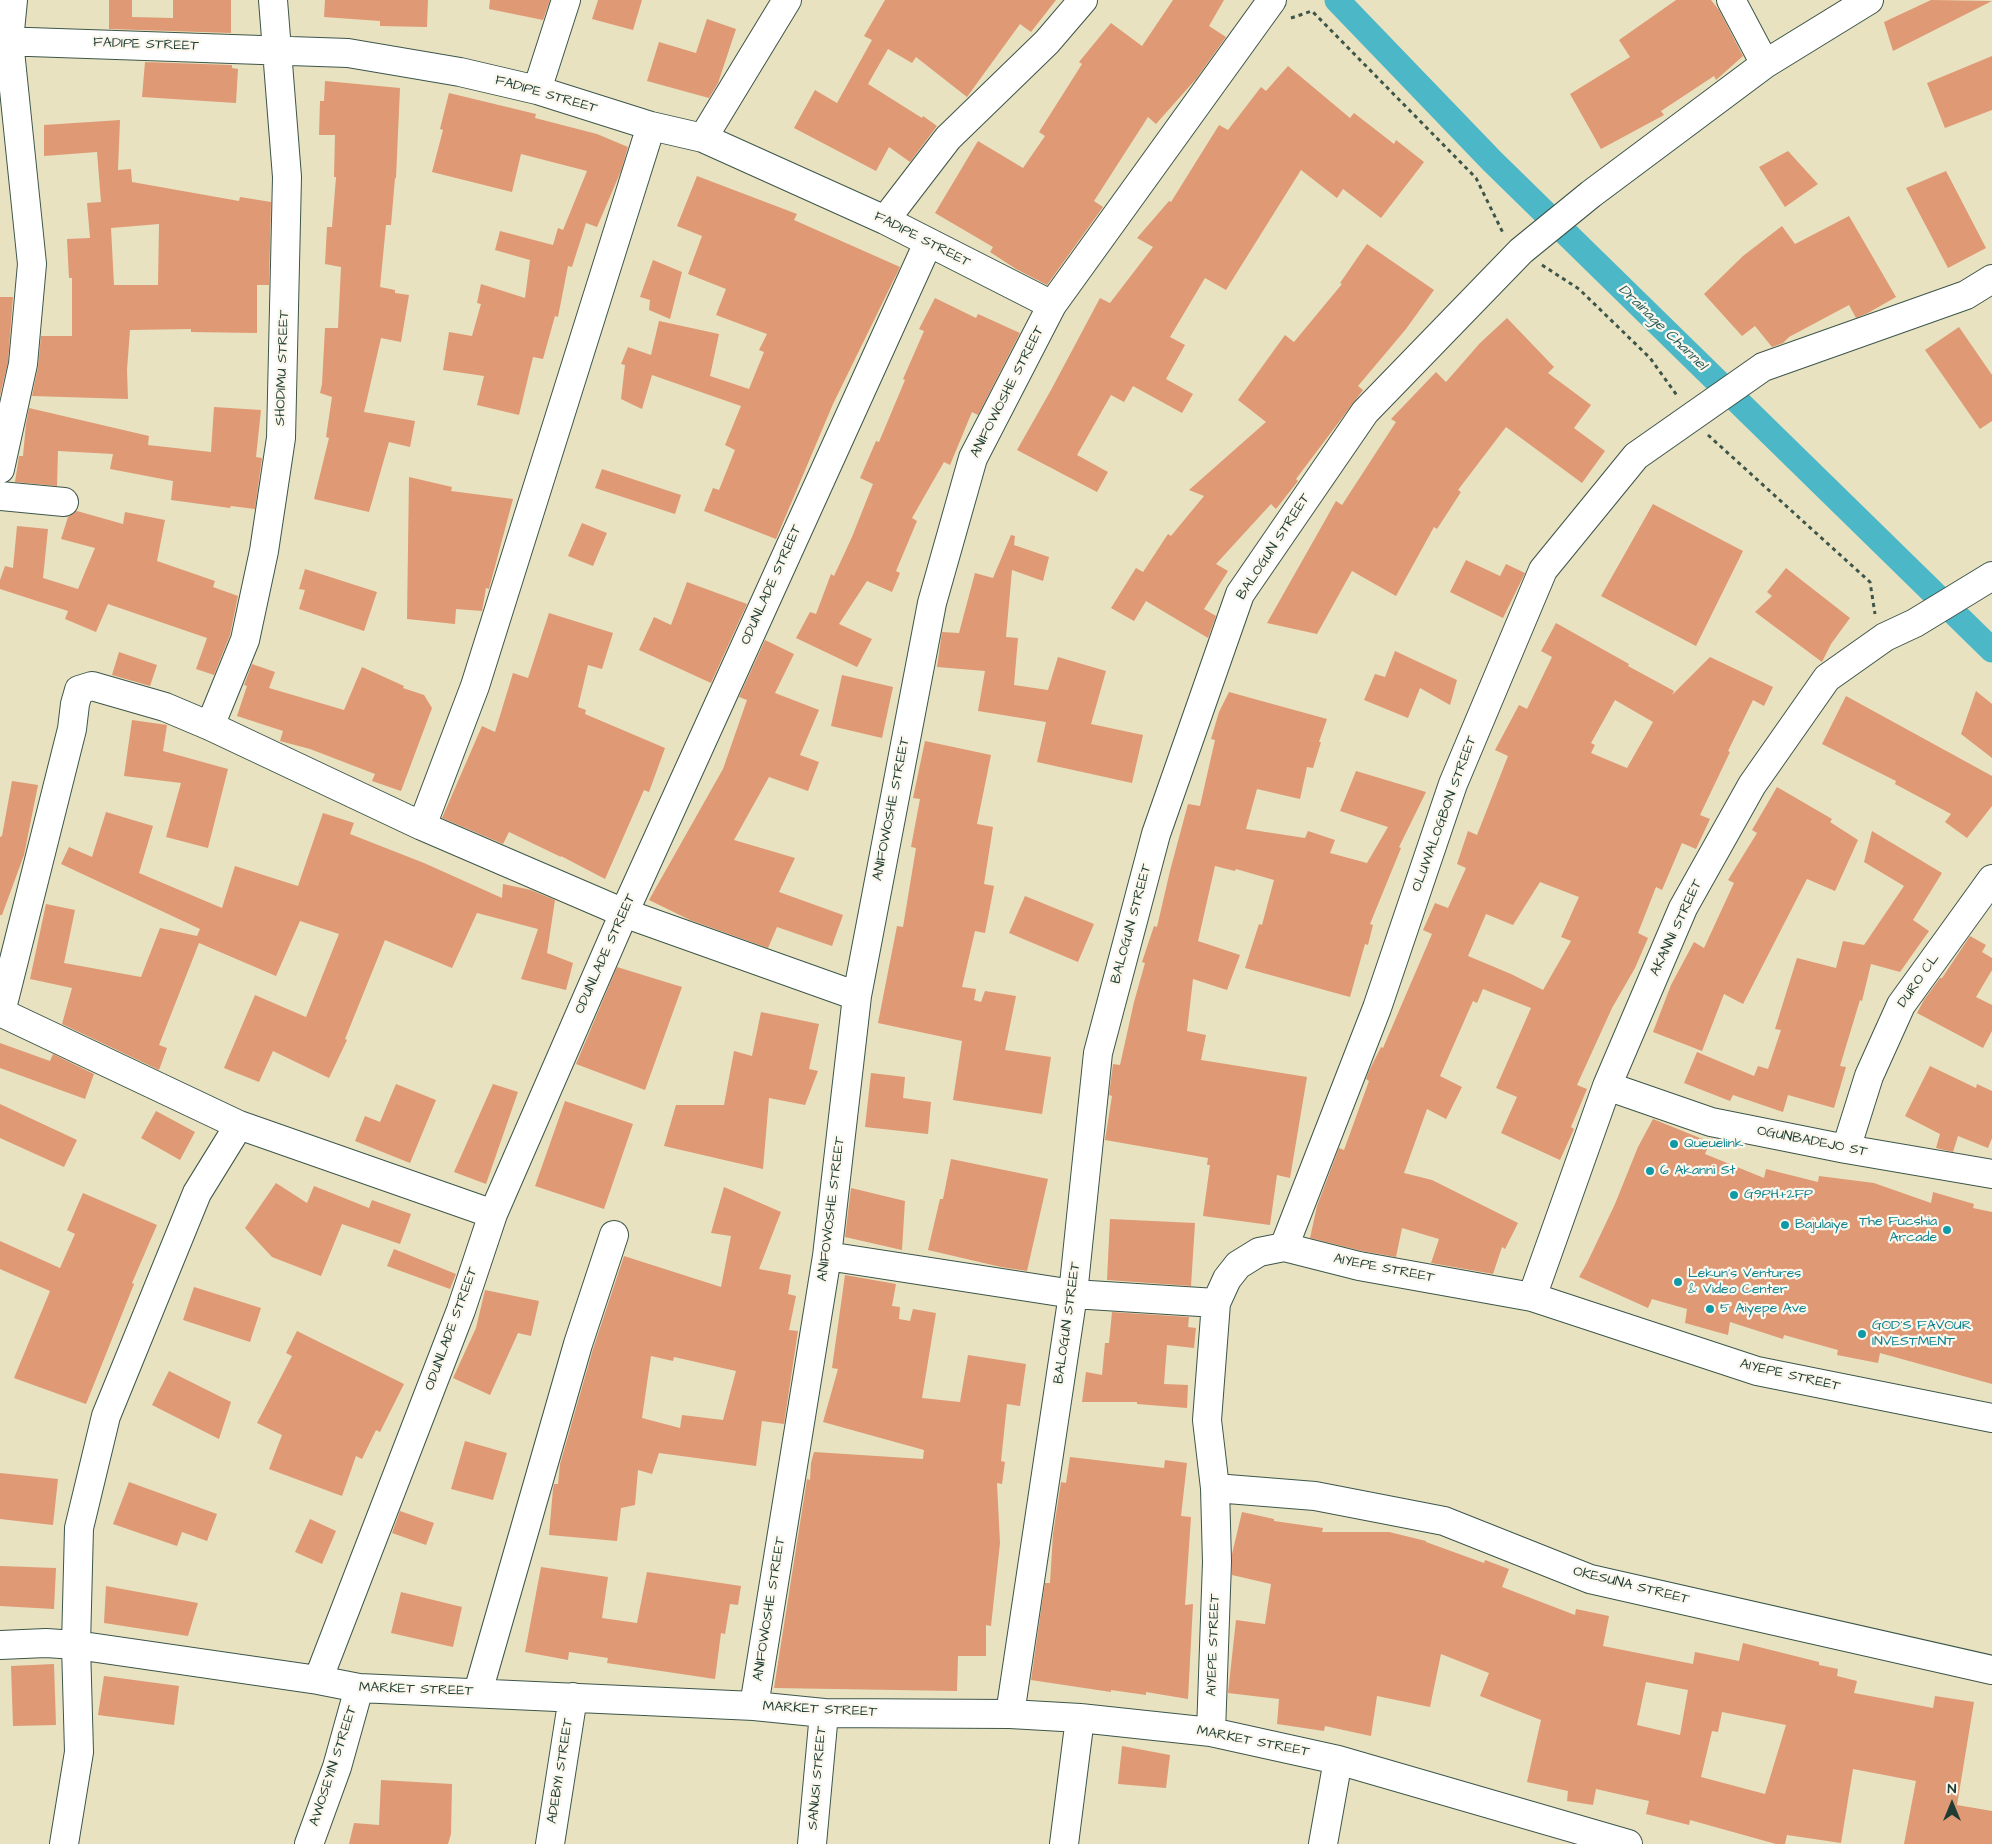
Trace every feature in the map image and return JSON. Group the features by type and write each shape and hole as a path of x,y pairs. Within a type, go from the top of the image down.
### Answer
{"street":[{"path":"0,469 23,364 32,264 5,41 13,0"},
{"name":"SHODIMU STREET","path":"210,726 245,640 264,551 281,438 287,177 273,0"},
{"path":"537,90 566,0"},
{"path":"703,138 787,0"},
{"path":"885,220 948,138 1047,42 1083,0"},
{"name":"ANIFOWOSHE STREET","path":"754,1706 828,1256 856,996 934,594 973,458 1052,305 1272,0"},
{"path":"1731,0 1765,64"},
{"name":"BALOGUN STREET","path":"1010,1714 1073,1294 1098,1053 1156,834 1240,594 1365,412 1524,248 1591,194 1765,64 1868,0"},
{"name":"FADIPE STREET","path":"5,41 348,53 460,72 537,90 650,126 703,138 885,220 1052,305"},
{"path":"422,826 475,686 650,126"},
{"name":"ODUNLADE STREET","path":"318,1680 461,1310 493,1214 624,913 928,243"},
{"name":"OLUWALOGBON STREET","path":"1284,1247 1377,1008 1452,784 1543,570 1636,456 1763,367 1966,295 1992,279"},
{"path":"0,496 64,502"},
{"name":"AKANNI STREET","path":"1532,1297 1607,1086 1683,908 1752,785 1827,678 1885,638 1915,623 1991,577"},
{"path":"493,1214 239,1125 0,1012 68,748 79,690 92,686 165,707 210,726 422,826 624,913 856,996"},
{"name":"DURO CL","path":"1846,1149 1869,1076 1901,1005 1988,891"},
{"name":"OGUNBADEJO ST","path":"1607,1086 1711,1122 1846,1149 1992,1174"},
{"path":"64,1844 79,1752 76,1645 79,1528 106,1416 197,1193 239,1125"},
{"path":"478,1692 578,1344 614,1235"},
{"name":"AIYEPE STREET","path":"1211,1732 1217,1562 1216,1488 1207,1420 1216,1303 1227,1279 1238,1265 1259,1252 1284,1247 1359,1266 1532,1297 1757,1371 1992,1418"},
{"path":"828,1256 1073,1294 1216,1303"},
{"name":"OKESUNA STREET","path":"1216,1488 1315,1496 1444,1521 1590,1579 1992,1670"},
{"name":"MARKET STREET","path":"0,1645 76,1645 318,1680 359,1688 754,1706 824,1712 1010,1714 1080,1718 1211,1732 1338,1760 1628,1844"},
{"name":"AWOSEYIN STREET","path":"309,1844 337,1767 359,1688"},
{"name":"ADEBIYI STREET","path":"550,1844 572,1697"},
{"name":"SANUSI STREET","path":"812,1844 824,1712"},
{"path":"1064,1844 1080,1718"},
{"path":"1323,1844 1338,1760"}],"path":[{"path":"1250,30 1312,11 1476,178 1503,234 1579,289 1593,302 1650,358 1697,413 1711,438 1870,582 1876,624 1885,638"}],"building":[{"path":"109,0 132,0 132,17 173,18 173,0 231,0 231,33 109,29"},
{"path":"325,0 428,0 427,27 380,26 380,21 324,17"},
{"path":"490,0 550,0 543,20 489,9"},
{"path":"598,0 642,0 633,30 592,19"},
{"path":"885,0 1056,0 1031,32 1020,24 967,97 916,57 912,63 888,49 868,84 937,126 910,162 889,147 876,171 794,128 815,90 837,103 872,40 864,36"},
{"path":"1173,0 1224,0 1209,26 1226,37 1196,79 1156,124 1148,117 1094,201 1103,207 1047,285 1016,269 990,252 993,247 935,213 978,141 1023,168 1045,136 1039,132 1082,64 1079,62 1111,23 1142,46"},
{"path":"1676,0 1711,0 1719,10 1743,56 1716,80 1714,76 1661,111 1664,115 1601,149 1570,94 1630,57 1619,40"},
{"path":"1931,0 1992,1 1893,51 1884,22"},
{"path":"707,19 736,29 718,83 709,98 647,81 659,42 696,53"},
{"path":"1992,56 1992,110 1945,128 1927,83"},
{"path":"145,62 232,65 232,68 238,69 236,103 142,97"},
{"path":"1288,66 1350,118 1354,113 1394,144 1396,140 1424,162 1381,218 1343,189 1337,198 1301,170 1226,290 1205,278 1170,337 1185,345 1166,379 1193,394 1182,413 1133,386 1124,402 1111,395 1077,455 1108,472 1097,492 1017,450 1100,298 1110,303 1153,247 1137,238 1169,201 1171,202 1219,125 1228,130 1261,87 1266,91"},
{"path":"325,81 400,88 396,178 391,225 386,225 380,287 395,290 395,293 409,295 401,342 381,338 364,412 415,421 410,447 389,442 369,512 314,499 329,438 326,437 332,397 320,393 325,328 338,328 341,267 325,264 327,227 332,227 336,177 334,177 335,135 319,135 320,101 324,101"},
{"path":"449,93 536,114 535,118 597,134 628,147 621,171 597,227 586,223 572,267 568,266 558,317 555,316 543,359 533,357 519,415 477,405 484,376 443,370 449,332 472,336 481,304 477,303 481,284 525,298 530,260 495,250 500,231 553,245 558,228 563,230 587,171 521,154 512,192 432,172 443,130 440,129"},
{"path":"120,120 118,170 131,169 132,182 239,201 240,197 271,202 269,285 257,285 257,333 191,332 191,329 130,330 127,370 128,399 32,396 38,367 41,336 72,336 72,278 69,278 67,239 90,238 87,203 101,202 97,152 44,156 44,125","holes":["159,224 158,285 114,285 111,228"]},
{"path":"1788,151 1818,184 1785,207 1759,167"},
{"path":"1946,171 1986,248 1948,268 1906,188"},
{"path":"697,176 797,214 794,220 900,267 833,404 776,539 704,511 713,488 719,490 735,450 725,445 741,406 652,375 642,409 621,399 625,365 621,364 628,347 651,355 659,321 719,334 710,376 749,389 764,352 759,350 767,334 716,315 726,289 688,274 702,236 677,226"},
{"path":"1849,216 1896,297 1868,313 1856,318 1849,305 1789,337 1783,343 1772,347 1755,326 1742,336 1704,294 1743,256 1782,226 1795,244"},
{"path":"1367,244 1434,290 1406,329 1358,386 1363,390 1296,479 1298,481 1276,509 1271,504 1216,564 1228,571 1204,609 1216,616 1208,638 1146,601 1134,621 1111,608 1136,568 1143,572 1168,534 1171,536 1204,496 1189,490 1266,422 1238,400 1285,335 1294,342 1342,284 1340,283"},
{"path":"653,260 682,272 670,319 649,310 650,300 640,297"},
{"path":"0,297 13,297 8,362 0,396"},
{"path":"935,298 976,318 978,314 1020,333 978,415 972,412 950,465 944,462 912,518 917,521 896,571 900,573 892,592 867,581 839,624 872,639 857,667 796,638 810,612 816,614 831,574 834,576 852,537 873,484 860,478 876,441 879,442 905,380 903,379 924,331 919,329"},
{"path":"1507,318 1554,367 1548,373 1591,405 1574,428 1605,451 1582,483 1506,427 1458,490 1461,492 1437,529 1434,527 1396,596 1352,571 1317,634 1267,623 1336,501 1342,505 1396,422 1391,419 1436,372 1446,382 1480,343"},
{"path":"1959,327 1992,375 1992,421 1980,429 1925,350"},
{"path":"214,407 261,410 256,457 262,458 255,509 231,506 230,508 171,500 173,481 110,469 113,454 58,451 57,486 15,482 19,456 23,456 29,408 149,436 148,445 211,452"},
{"path":"602,469 681,495 675,514 595,488"},
{"path":"409,477 452,487 451,491 513,499 489,589 486,588 482,611 456,609 455,624 407,619"},
{"path":"1653,504 1743,551 1696,646 1601,596"},
{"path":"77,511 123,524 125,512 165,520 157,561 215,581 213,587 238,596 230,635 214,675 196,669 207,638 108,604 96,632 65,619 68,611 0,589 0,580 5,566 13,568 17,526 48,529 43,578 78,589 95,548 61,539 68,517"},
{"path":"582,523 607,533 593,566 568,556"},
{"path":"1011,535 1015,536 1014,545 1049,557 1043,581 1012,570 1006,637 1018,638 1014,685 1048,690 1058,657 1106,671 1091,724 1143,735 1132,783 1037,762 1046,722 978,711 985,671 937,667 942,632 959,633 975,573 993,578"},
{"path":"1466,560 1500,576 1506,564 1525,573 1503,618 1450,592"},
{"path":"1786,568 1850,618 1831,644 1822,662 1755,612 1772,596 1767,592"},
{"path":"305,569 377,592 364,631 299,609 305,590 299,589"},
{"path":"687,582 747,604 711,683 639,650 654,617 671,625"},
{"path":"549,613 613,633 602,669 588,665 578,707 586,710 585,714 665,748 649,792 644,790 605,879 509,832 503,844 442,818 482,726 495,732 513,673 528,678"},
{"path":"1556,623 1674,691 1672,695 1710,657 1773,687 1764,706 1753,700 1728,751 1730,752 1700,815 1710,819 1696,849 1682,843 1662,890 1656,887 1638,933 1648,938 1635,968 1612,1008 1577,1085 1587,1089 1571,1127 1574,1129 1560,1160 1501,1133 1517,1097 1496,1088 1531,1008 1483,989 1477,1003 1473,1001 1440,1076 1462,1087 1446,1119 1427,1109 1404,1173 1432,1180 1518,1223 1505,1249 1502,1247 1493,1274 1431,1263 1439,1239 1402,1228 1396,1257 1310,1238 1317,1206 1339,1148 1344,1150 1369,1081 1366,1079 1369,1071 1381,1047 1383,1048 1432,934 1423,930 1435,903 1448,908 1466,868 1457,864 1468,831 1477,835 1508,756 1495,750 1519,705 1527,709 1552,657 1541,651","holes":["1615,700 1653,722 1627,768 1591,753 1595,745 1591,743","1540,882 1579,897 1561,937 1571,941 1543,990 1468,956 1486,914 1513,925"]},
{"path":"765,640 794,654 775,693 819,710 800,755 819,762 808,791 769,777 734,840 795,858 779,892 843,915 832,946 777,927 768,948 690,920 649,900 723,769 747,700 739,697"},
{"path":"1395,651 1457,680 1450,705 1420,688 1408,718 1364,700 1375,674 1385,677"},
{"path":"119,652 157,665 150,686 112,675"},
{"path":"252,664 275,672 269,688 344,710 362,667 404,686 403,688 424,695 432,708 401,791 372,781 375,774 310,749 280,741 283,731 237,716 247,686 244,685"},
{"path":"842,675 893,687 882,738 831,726"},
{"path":"1976,691 1992,704 1992,758 1961,734"},
{"path":"1229,692 1327,719 1313,768 1307,767 1300,799 1257,789 1246,829 1305,838 1308,831 1335,840 1330,853 1367,863 1388,827 1340,811 1356,771 1426,792 1399,847 1401,848 1370,924 1373,925 1368,945 1365,944 1350,997 1245,968 1259,924 1262,925 1274,880 1236,869 1235,871 1215,866 1198,941 1240,955 1227,990 1193,979 1187,1031 1206,1035 1201,1060 1307,1077 1290,1178 1277,1175 1270,1225 1203,1216 1210,1165 1207,1165 1208,1158 1105,1140 1112,1096 1109,1095 1113,1064 1120,1065 1145,963 1142,962 1154,926 1157,927 1188,804 1200,806 1215,740 1211,739 1219,712"},
{"path":"1846,696 1992,776 1992,806 1967,838 1945,822 1951,814 1895,784 1896,781 1822,744"},
{"path":"132,720 167,725 163,751 228,769 208,848 166,837 181,783 124,776"},
{"path":"925,741 991,755 977,824 993,827 984,884 994,886 985,933 975,931 962,987 976,989 974,1000 981,1002 985,991 1016,996 1005,1050 1051,1057 1042,1114 953,1100 962,1041 878,1023 897,926 903,927 916,848 911,847 920,799 913,798"},
{"path":"12,781 38,785 24,855 2,915 0,915 0,837 2,836"},
{"path":"1777,787 1832,819 1830,822 1858,840 1835,891 1807,879 1743,1004 1724,994 1702,1051 1653,1032 1671,985 1694,942 1704,948 1734,883 1728,880 1757,833 1752,830"},
{"path":"106,812 153,826 139,873 222,908 235,866 298,886 323,813 354,823 350,834 424,863 502,898 503,884 531,890 555,900 547,953 573,963 566,990 521,979 538,929 477,913 452,968 385,940 345,1039 347,1040 329,1078 273,1051 259,1082 224,1068 255,995 306,1017 339,934 300,921 276,976 199,943 159,1045 167,1048 159,1070 62,1024 72,988 30,979 46,904 75,910 64,963 141,977 160,928 197,936 200,929 61,864 69,847 92,857"},
{"path":"1872,831 1942,873 1913,920 1929,931 1900,972 1871,964 1862,1001 1860,1000 1840,1066 1846,1067 1834,1108 1788,1095 1783,1112 1733,1095 1730,1101 1684,1083 1697,1052 1754,1076 1758,1066 1768,1069 1781,1030 1775,1029 1797,958 1836,968 1843,941 1864,945 1904,886 1864,862"},
{"path":"1025,896 1094,924 1078,962 1009,933"},
{"path":"1970,936 1986,945 1982,952 1992,958 1992,970 1976,997 1992,1005 1992,1031 1983,1048 1917,1013 1924,1000 1940,978 1942,978"},
{"path":"617,967 682,987 645,1090 576,1064"},
{"path":"761,1012 819,1024 809,1069 818,1071 805,1105 769,1098 763,1169 664,1146 676,1105 724,1105 734,1051 752,1056"},
{"path":"0,1043 50,1061 53,1054 94,1074 85,1099 0,1068"},
{"path":"1930,1066 1976,1088 1977,1084 1992,1091 1992,1138 1988,1148 1958,1136 1953,1152 1936,1148 1940,1134 1905,1116"},
{"path":"871,1073 905,1077 903,1098 931,1102 928,1134 865,1127"},
{"path":"396,1084 436,1100 410,1163 355,1141 365,1116 380,1122"},
{"path":"493,1084 518,1092 486,1184 454,1172"},
{"path":"565,1101 633,1124 604,1209 535,1186"},
{"path":"0,1104 77,1140 64,1167 0,1138"},
{"path":"156,1111 195,1132 180,1160 141,1138"},
{"path":"1653,1119 1710,1142 1705,1154 1764,1178 1766,1169 1818,1182 1819,1176 1874,1183 1931,1203 1933,1192 1974,1204 1973,1208 1992,1212 1992,1384 1880,1353 1878,1363 1837,1355 1838,1350 1784,1335 1783,1339 1730,1322 1728,1335 1685,1323 1687,1309 1652,1299 1648,1308 1579,1277 1615,1204 1638,1147"},
{"path":"951,1159 1048,1179 1027,1271 928,1250 940,1199 943,1199"},
{"path":"276,1183 307,1203 314,1186 369,1208 372,1200 411,1214 400,1244 342,1224 321,1276 272,1257 245,1228"},
{"path":"724,1187 781,1212 759,1269 791,1275 788,1294 796,1296 789,1330 798,1331 784,1424 762,1421 756,1466 659,1453 652,1474 638,1470 635,1505 621,1508 617,1541 549,1535 554,1484 558,1484 560,1464 593,1349 624,1256 721,1287 731,1236 711,1233","holes":["651,1356 673,1361 674,1357 736,1371 723,1420 682,1415 680,1428 642,1418"]},
{"path":"851,1188 905,1201 902,1250 845,1237"},
{"path":"83,1193 157,1225 132,1283 134,1284 86,1404 14,1378 50,1291 0,1269 0,1241 60,1268 75,1234 67,1230"},
{"path":"1110,1219 1195,1223 1191,1286 1107,1280"},
{"path":"394,1249 456,1274 450,1289 387,1266"},
{"path":"845,1275 896,1284 892,1306 900,1307 899,1319 910,1321 913,1309 936,1313 922,1398 960,1402 968,1355 1026,1364 1020,1406 1007,1404 1001,1461 1005,1462 1002,1484 997,1483 1000,1543 991,1626 986,1625 986,1656 958,1656 957,1691 774,1688 807,1479 810,1480 814,1452 923,1459 924,1450 823,1422 838,1369 832,1368"},
{"path":"194,1287 261,1308 250,1342 183,1320"},
{"path":"485,1290 539,1301 531,1336 518,1333 490,1395 453,1378 476,1328"},
{"path":"1112,1312 1189,1317 1188,1327 1196,1328 1194,1348 1167,1345 1164,1384 1188,1385 1187,1408 1137,1404 1137,1402 1082,1402 1086,1372 1102,1375 1105,1343 1109,1343"},
{"path":"297,1331 404,1384 380,1432 376,1430 362,1459 356,1456 342,1496 269,1469 282,1435 257,1423 292,1356 286,1353"},
{"path":"169,1371 231,1402 219,1439 152,1405"},
{"path":"465,1441 507,1453 493,1500 451,1489"},
{"path":"1070,1457 1164,1468 1165,1460 1187,1463 1181,1516 1191,1517 1185,1605 1193,1604 1188,1699 1146,1692 1146,1695 1111,1690 1111,1692 1031,1680 1045,1583 1050,1583 1053,1534 1061,1482 1066,1483"},
{"path":"0,1473 58,1479 53,1525 0,1519"},
{"path":"129,1482 217,1514 207,1541 182,1532 177,1546 113,1524"},
{"path":"400,1511 434,1523 426,1545 392,1533"},
{"path":"1242,1512 1274,1519 1274,1521 1323,1528 1322,1532 1389,1532 1426,1541 1484,1563 1485,1560 1509,1569 1502,1587 1575,1615 1576,1609 1609,1616 1603,1646 1693,1664 1695,1652 1739,1661 1743,1643 1819,1662 1819,1665 1838,1669 1837,1676 1857,1681 1854,1693 1933,1708 1935,1696 1974,1702 1957,1805 1992,1811 1992,1844 1904,1844 1916,1781 1853,1769 1841,1843 1787,1835 1785,1844 1776,1844 1690,1820 1689,1825 1646,1814 1649,1801 1596,1789 1593,1805 1567,1801 1568,1791 1527,1782 1541,1720 1480,1696 1489,1673 1441,1654 1430,1707 1377,1696 1371,1736 1325,1726 1324,1731 1277,1724 1279,1699 1228,1693 1236,1620 1265,1624 1271,1584 1232,1575 1232,1554","holes":["1646,1682 1688,1690 1680,1735 1637,1725","1722,1712 1786,1725 1765,1794 1701,1777 1712,1731 1718,1732"]},
{"path":"310,1519 336,1531 322,1564 295,1552"},
{"path":"0,1566 56,1568 54,1609 0,1606"},
{"path":"541,1567 608,1577 602,1618 637,1623 647,1572 741,1586 738,1605 730,1604 725,1634 721,1633 715,1679 607,1663 608,1658 569,1652 568,1660 525,1652"},
{"path":"106,1586 198,1603 188,1636 104,1623"},
{"path":"401,1592 462,1607 453,1647 391,1633"},
{"path":"54,1664 56,1725 13,1726 11,1666"},
{"path":"104,1676 179,1686 174,1725 98,1715"},
{"path":"1122,1746 1170,1755 1166,1788 1118,1784"},
{"path":"381,1780 452,1784 451,1834 448,1844 349,1844 354,1823 379,1825"}],"waterway":[{"name":"Drainage Channel","path":"1337,0 1492,161 1992,650"}],"place":[{"name":"Queuelink","path":"1674,1144"},
{"name":"6 Akanni St","path":"1650,1171"},
{"name":"G9PH+2FP","path":"1734,1195"},
{"name":"Bajulaiye","path":"1785,1225"},
{"name":"The Fucshia Arcade","path":"1947,1230"},
{"name":"Lekun's Ventures & Video Center","path":"1678,1282"},
{"name":"5 Aiyepe Ave","path":"1710,1309"},
{"name":"GOD'S FAVOUR INVESTMENT","path":"1862,1334"}]}
